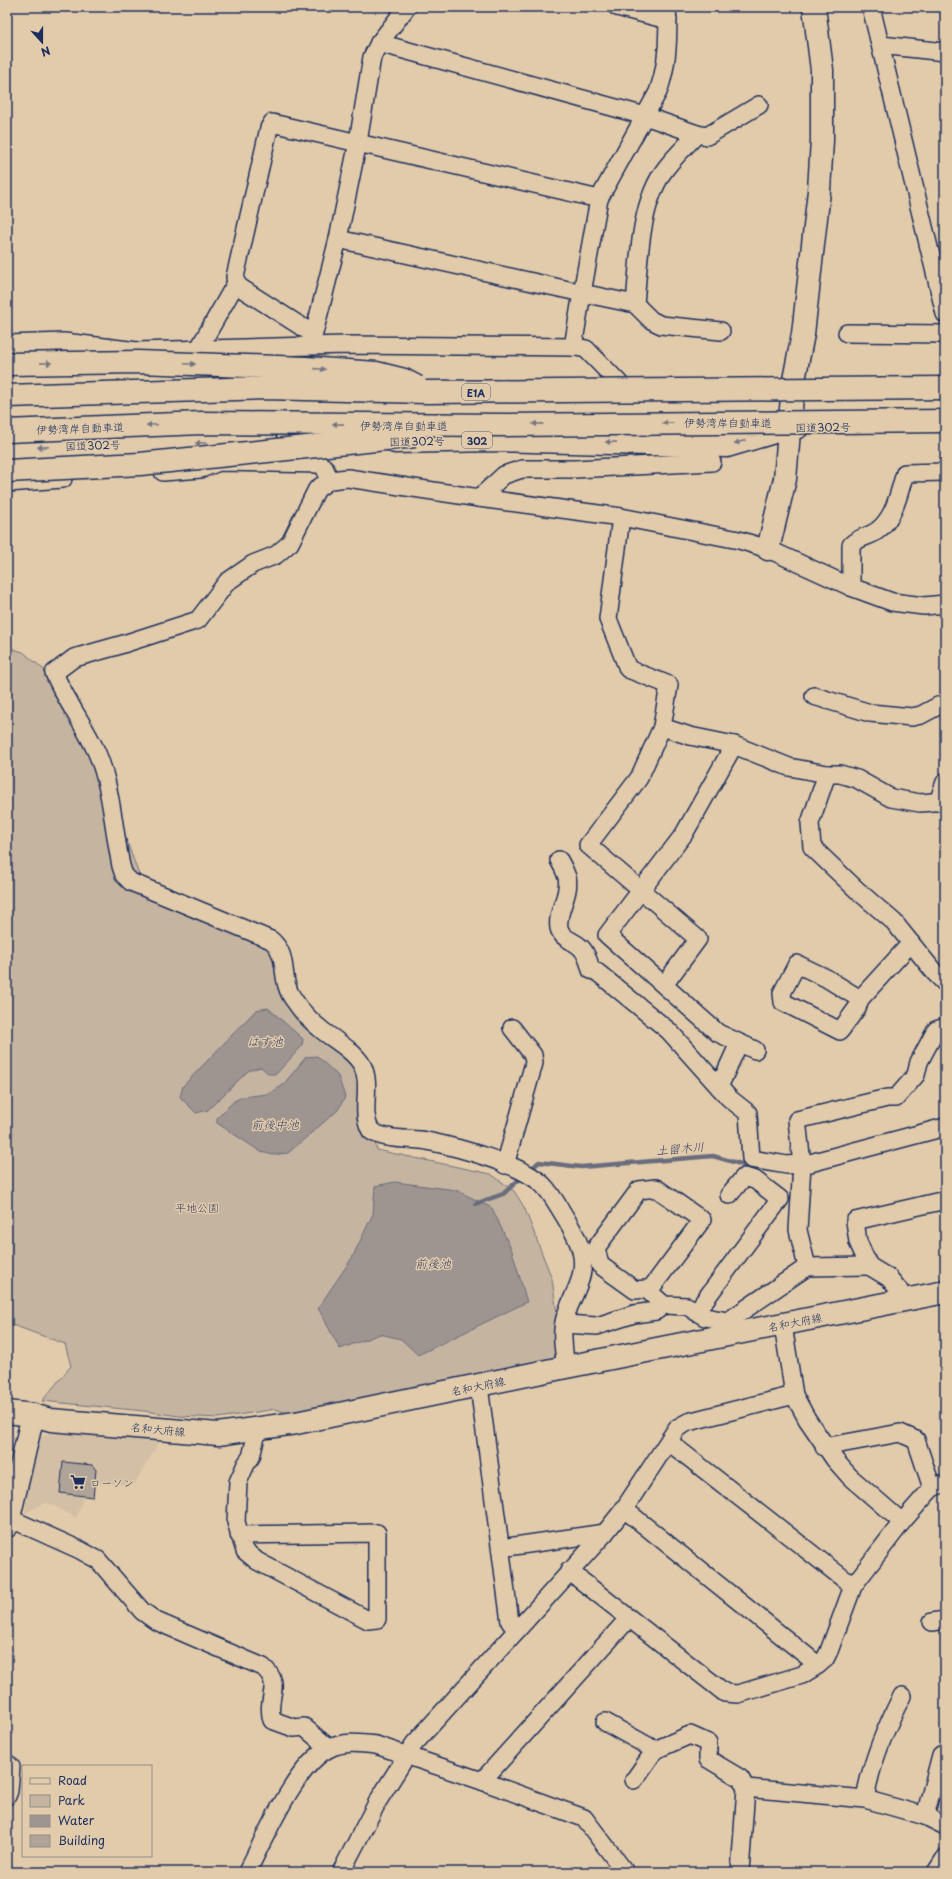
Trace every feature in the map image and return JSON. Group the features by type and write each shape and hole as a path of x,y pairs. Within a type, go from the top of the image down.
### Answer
{"main road":[{"path":"768,548 785,479 794,385 803,334 819,191 822,140 822,70 814,7"},
{"path":"7,364 138,362 306,368 376,373 404,380 426,392"},
{"path":"7,391 201,384 945,384"},
{"name":"E1A","path":"7,396 265,388 426,392 945,388"},
{"name":"伊勢湾岸自動車道","path":"7,431 202,423 505,425 945,421"},
{"path":"7,471 140,464 346,444 505,425"},
{"name":"国道302号","path":"7,448 164,443 306,443 495,440 727,446 791,427 945,425"},
{"name":"名和大府線","path":"7,1412 33,1415 51,1420 218,1434 296,1423 566,1367 945,1292"},
{"path":"8,1522 33,1415"}],"street":[{"path":"312,340 338,239 358,142 372,57 379,43 407,7"},
{"path":"573,346 600,199 658,92 665,73 668,14 617,7"},
{"path":"871,7 945,314"},
{"path":"379,43 645,116 707,136 758,105"},
{"path":"880,45 945,52"},
{"path":"312,340 236,283 235,277 269,128 272,123 600,199"},
{"path":"635,304 644,225 654,189 665,169 697,134"},
{"path":"338,239 635,304 651,320 661,325 721,331"},
{"path":"198,348 236,283"},
{"path":"847,333 945,334"},
{"path":"7,344 64,342 137,351 312,340 573,346 586,349 620,384"},
{"path":"7,482 201,469 219,462 319,464 324,467 330,480"},
{"path":"478,498 504,474 522,469 575,469 712,462"},
{"path":"851,587 851,545 858,539 878,531 884,525 894,508 905,473 945,472"},
{"path":"566,1367 563,1348 564,1324 580,1282 582,1253 575,1234 552,1196 542,1184 519,1170 467,1150 427,1141 383,1137 372,1130 366,1116 367,1083 361,1065 355,1056 322,1030 294,1001 285,983 283,957 279,947 271,940 131,882 124,875 121,866 104,773 97,753 64,695 54,673 74,658 198,620 227,582 253,564 276,554 290,543 318,489 330,480 348,478 478,498 621,517 739,540 768,548 851,587 892,602 924,606 945,604"},
{"path":"621,517 608,619 628,669 669,685 662,727 639,778 588,845 698,939 664,985"},
{"path":"814,696 870,712 912,717 921,716 938,706 945,704"},
{"path":"662,727 690,736 734,745 789,767 827,774 840,774 857,779 891,798 920,803 941,802 945,782"},
{"path":"734,745 684,834 607,935 718,1033 755,1050"},
{"path":"827,774 810,824 812,847 857,890 894,922 935,973 945,983"},
{"path":"559,860 567,877 567,889 559,920 560,930 566,939 580,946 588,959 591,970 602,975 669,1031 729,1098 748,1113 751,1159 788,1165 802,1164 945,1127"},
{"path":"860,999 826,978 797,964 782,993 783,1002 840,1031 857,1008 860,999 911,943"},
{"path":"807,1267 798,1230 802,1164 797,1120 887,1098 896,1098 916,1075 919,1062 936,1030 945,1027"},
{"path":"512,1028 533,1055 534,1063 519,1170"},
{"path":"719,1087 739,1043"},
{"path":"696,1312 780,1199 755,1180 744,1177 729,1195"},
{"path":"649,1291 702,1220 656,1188 639,1190 596,1248 600,1264 635,1290 646,1289 664,1305"},
{"path":"869,1266 858,1242 855,1221 945,1200"},
{"path":"564,1324 597,1326 634,1314 656,1311 664,1305 687,1306 705,1317 728,1321 807,1267 869,1266 889,1278 899,1290 902,1300"},
{"path":"783,1325 794,1395 824,1447 850,1477 902,1522"},
{"path":"479,1386 510,1622 517,1630"},
{"path":"341,1872 405,1756 569,1571 605,1533 624,1509 677,1428 688,1422 794,1395"},
{"path":"239,1535 377,1533 378,1619 368,1620 257,1561 245,1551 239,1535 236,1522 238,1482 246,1464 251,1458 258,1428"},
{"path":"569,1571 725,1694 738,1694 802,1675 818,1665 829,1651 853,1586 902,1522 939,1485 916,1440 900,1433 824,1447"},
{"path":"669,1442 853,1586"},
{"path":"624,1509 818,1665"},
{"path":"8,1522 80,1550 98,1560 142,1610 156,1621 263,1667 271,1674 274,1682 270,1712 272,1720 294,1728 304,1727 329,1748"},
{"path":"501,1548 605,1533"},
{"path":"482,1781 629,1618"},
{"path":"865,1799 868,1779 881,1739 902,1696"},
{"path":"605,1722 655,1750"},
{"path":"634,1780 655,1750 690,1735 708,1743 708,1760 740,1778 746,1788 740,1872"},
{"path":"247,1872 298,1777 312,1759 329,1748 359,1743 376,1745 584,1818 625,1872"},
{"path":"925,1816 942,1755"},
{"path":"7,1763 11,1767 9,1791 7,1796"},
{"path":"746,1788 865,1799 925,1816 945,1826"},
{"path":"936,1872 945,1858"}],"shaded area":[{"path":"56,1429 154,1438 158,1443 134,1485 89,1483 76,1518 47,1502 25,1513 29,1480 38,1439"}],"green space":[{"name":"平地公園","path":"7,647 23,652 55,679 91,742 143,886 248,931 278,957 298,999 354,1059 377,1150 491,1174 514,1191 524,1207 552,1279 564,1362 294,1416 276,1409 218,1418 179,1416 42,1401 71,1366 65,1344 7,1323"}],"water":[{"name":"はす池","path":"268,1008 303,1039 302,1046 276,1074 269,1074 261,1067 248,1071 208,1110 196,1113 180,1097 183,1086 256,1010"},
{"name":"前後中池","path":"317,1056 338,1076 345,1097 338,1110 288,1153 273,1155 261,1152 217,1123 217,1118 234,1101 242,1097 268,1094 282,1086 306,1057"},
{"name":"前後池","path":"395,1182 456,1190 492,1208 512,1251 527,1302 418,1355 401,1339 380,1334 340,1349 318,1308 352,1258 373,1214 375,1186"}],"building":[{"name":"ローソン","path":"63,1462 92,1465 96,1470 93,1497 60,1493"}],"waterway":[{"name":"土留木川","path":"529,1171 539,1162 581,1167 713,1156 751,1167"},
{"name":"土留木川","path":"475,1204 503,1194 523,1176"}],"place":[{"name":"ローソン","path":"78,1482"}]}
